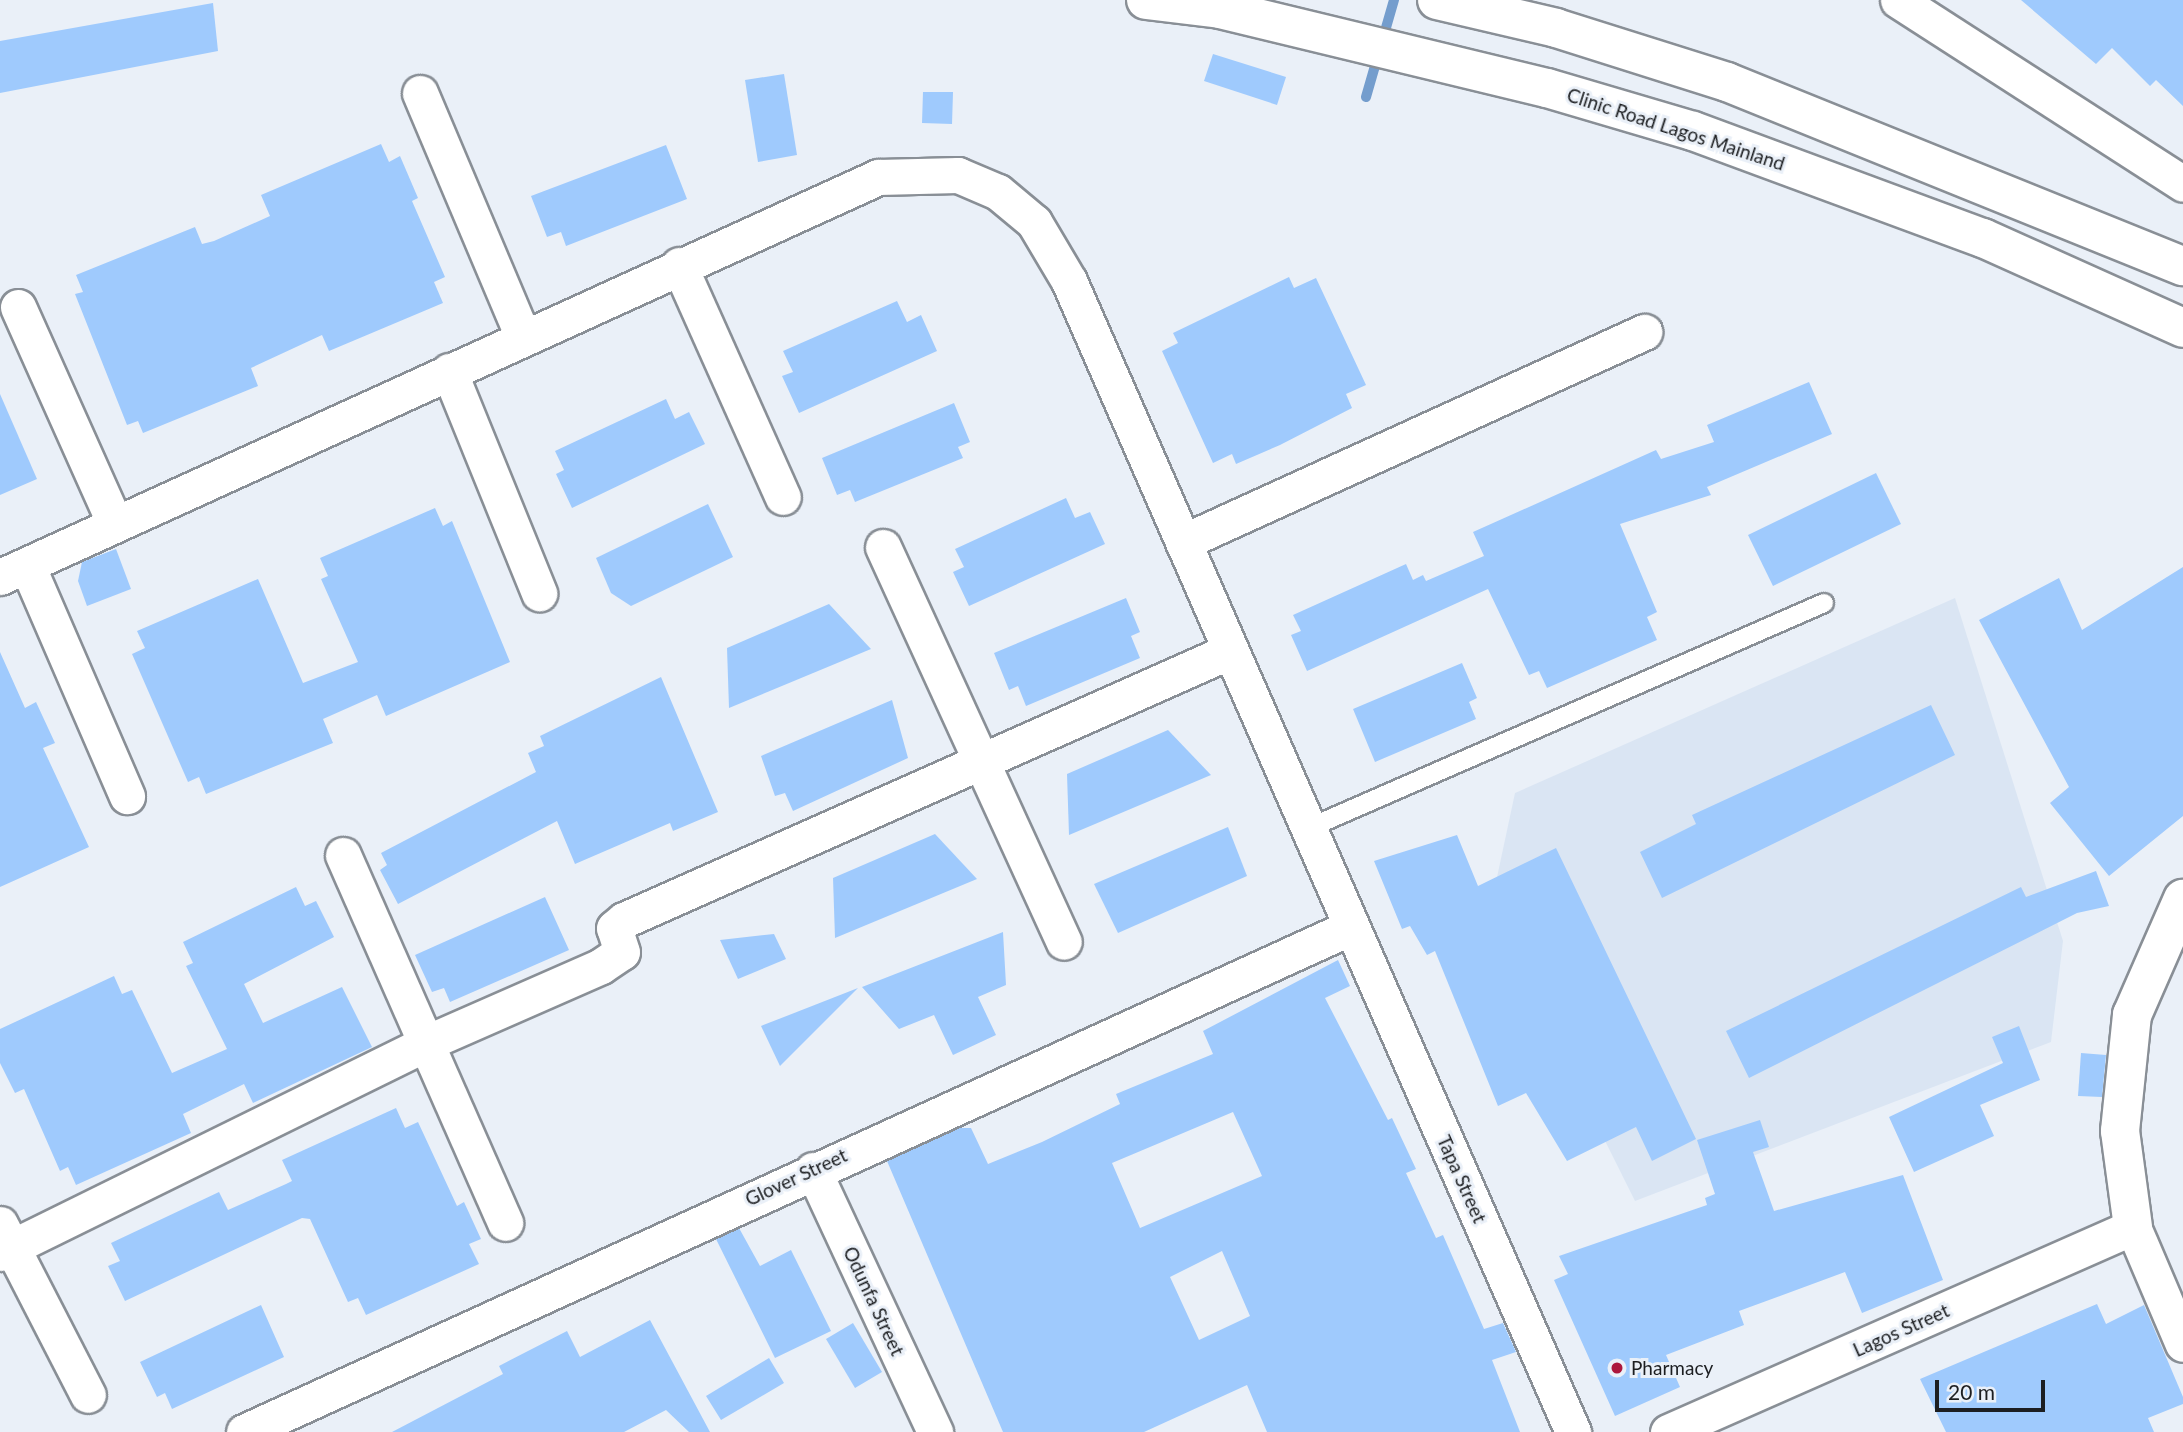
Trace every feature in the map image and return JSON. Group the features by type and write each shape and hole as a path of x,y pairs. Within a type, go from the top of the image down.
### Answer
{"main road":[{"name":"Clinic Road Lagos Mainland","path":"1146,0 1220,9 1547,88 1693,131 1983,238 2183,328"},
{"path":"1437,0 1556,28 1847,126 2183,265"},
{"path":"2133,1227 2120,1131 2130,1029 2183,899"}],"street":[{"path":"1898,0 2183,184"},
{"path":"420,93 523,337"},
{"name":"Tapa Street","path":"13,571 679,265 878,177 958,175 998,192 1034,222 1069,281 1573,1432"},
{"path":"679,265 783,497"},
{"path":"18,307 115,524"},
{"path":"1183,542 1644,332"},
{"path":"449,371 539,593"},
{"path":"883,547 984,757 1064,942"},
{"path":"13,571 127,796"},
{"path":"88,1395 4,1242 622,952 614,928 624,920 984,757 1230,651"},
{"path":"343,855 505,1223"},
{"name":"Glover Street","path":"244,1432 290,1422 813,1170 1351,927"},
{"name":"Odunfa Street","path":"813,1170 935,1432"},
{"path":"2133,1227 2183,1344"},
{"name":"Lagos Street","path":"1668,1432 2133,1227"}],"lane":[{"path":"1309,828 1824,603"}],"shaded area":[{"path":"1955,598 2063,941 2051,1042 1635,1201 1490,910 1515,793"}],"building":[{"path":"2021,0 2183,0 2183,106 2156,80 2150,86 2112,48 2096,64"},
{"path":"213,3 218,51 0,93 0,41"},
{"path":"1213,54 1286,77 1277,105 1204,81"},
{"path":"784,74 797,155 758,162 745,80"},
{"path":"923,92 953,92 952,124 922,123"},
{"path":"381,144 389,162 400,156 418,198 412,201 445,277 434,282 443,303 329,351 322,335 251,368 258,386 143,433 138,421 127,425 75,294 83,292 76,275 195,227 202,244 214,241 270,216 261,195"},
{"path":"666,145 687,199 566,246 561,232 547,237 531,196"},
{"path":"1289,277 1294,288 1316,278 1366,385 1346,394 1352,408 1280,445 1236,464 1232,454 1213,463 1162,351 1178,343 1173,333"},
{"path":"897,301 907,322 921,315 937,351 799,413 782,376 793,372 783,351"},
{"path":"1809,382 1832,434 1707,487 1711,495 1620,524 1657,612 1647,617 1657,640 1547,688 1539,671 1529,675 1488,589 1307,671 1291,635 1301,631 1293,615 1406,564 1413,580 1423,575 1426,581 1484,556 1473,532 1656,450 1661,459 1714,442 1707,425"},
{"path":"0,394 37,479 0,495"},
{"path":"666,399 675,419 689,412 705,444 572,508 556,474 564,470 555,451"},
{"path":"954,403 970,442 958,447 963,458 855,502 850,490 837,495 822,458"},
{"path":"1876,473 1901,524 1773,586 1748,535"},
{"path":"1066,498 1075,518 1090,512 1105,544 969,606 953,572 964,567 955,549"},
{"path":"708,504 733,557 631,606 611,593 596,558"},
{"path":"435,508 443,526 452,521 510,662 386,716 377,695 323,719 333,743 206,794 199,777 188,782 132,654 145,648 137,631 258,579 303,683 358,662 321,579 328,576 320,558"},
{"path":"116,549 131,589 87,606 78,581 82,562"},
{"path":"2183,567 2183,816 2109,876 2050,803 2069,787 1979,620 2059,578 2082,630"},
{"path":"1126,598 1140,632 1131,636 1140,658 1026,706 1018,686 1009,690 994,653"},
{"path":"829,604 871,649 729,708 727,648"},
{"path":"0,652 25,708 36,702 55,743 43,748 89,847 0,887"},
{"path":"1462,663 1477,698 1469,702 1476,719 1375,762 1353,709"},
{"path":"661,677 718,812 673,831 670,823 575,864 557,821 398,904 380,870 387,865 381,853 536,772 528,753 544,746 540,736"},
{"path":"892,700 908,758 793,811 785,793 775,796 761,756"},
{"path":"1931,705 1955,755 1662,898 1640,852 1696,824 1692,815"},
{"path":"1168,730 1211,775 1069,835 1067,774"},
{"path":"1228,827 1247,876 1118,933 1094,884"},
{"path":"935,834 977,879 835,938 833,878"},
{"path":"1457,835 1478,886 1556,848 1696,1139 1652,1161 1636,1127 1567,1161 1526,1093 1498,1106 1435,951 1427,955 1410,926 1402,929 1374,861"},
{"path":"2096,871 2109,906 2077,913 1749,1078 1726,1031 2021,887 2026,897"},
{"path":"296,887 305,906 316,901 334,937 244,984 263,1023 342,987 372,1047 253,1103 244,1084 183,1114 191,1133 76,1185 68,1167 60,1171 24,1089 15,1093 0,1063 0,1029 114,976 122,994 132,990 172,1073 227,1049 186,966 193,963 183,942"},
{"path":"545,897 569,950 450,1002 444,988 432,992 415,955"},
{"path":"1003,932 1006,985 978,997 996,1035 953,1055 934,1015 899,1029 862,987"},
{"path":"774,934 786,959 738,979 720,940"},
{"path":"1338,960 1350,986 1325,998 1388,1120 1392,1118 1416,1169 1406,1173 1436,1238 1443,1235 1484,1329 1503,1323 1516,1352 1492,1360 1520,1432 1267,1432 1247,1385 1144,1432 1003,1432 887,1161 959,1128 971,1128 988,1164 1042,1142 1120,1104 1116,1094 1213,1054 1203,1031","holes":["1233,1112 1262,1176 1140,1228 1112,1163","1222,1251 1250,1316 1199,1340 1170,1277"]},
{"path":"858,988 780,1066 761,1026"},
{"path":"2019,1026 2040,1080 1980,1105 1994,1136 1914,1172 1889,1117 2003,1063 1992,1037"},
{"path":"2081,1053 2106,1055 2102,1097 2078,1096"},
{"path":"396,1108 405,1128 418,1122 457,1206 464,1202 481,1239 469,1244 479,1264 366,1315 358,1298 348,1302 310,1219 302,1218 125,1301 108,1266 120,1261 111,1243 219,1192 228,1210 286,1184 292,1181 282,1160"},
{"path":"1760,1120 1769,1147 1753,1152 1774,1211 1903,1175 1943,1280 1862,1313 1845,1272 1739,1311 1744,1325 1666,1355 1680,1387 1615,1416 1554,1280 1568,1274 1559,1256 1707,1205 1705,1198 1715,1194 1697,1140"},
{"path":"739,1228 760,1266 791,1250 831,1331 775,1358 716,1239"},
{"path":"2097,1304 2106,1324 2144,1305 2183,1397 2183,1404 2148,1418 2154,1432 1946,1432 1920,1379"},
{"path":"261,1305 284,1357 172,1409 165,1393 157,1397 140,1362"},
{"path":"650,1320 710,1432 689,1432 666,1410 624,1432 392,1432 503,1374 499,1366 567,1331 580,1357"},
{"path":"853,1323 882,1372 855,1388 826,1339"},
{"path":"769,1358 784,1383 721,1420 706,1396"}],"waterway":[{"path":"1366,97 1394,0"}],"place":[{"name":"Pharmacy","path":"1617,1368"}]}
